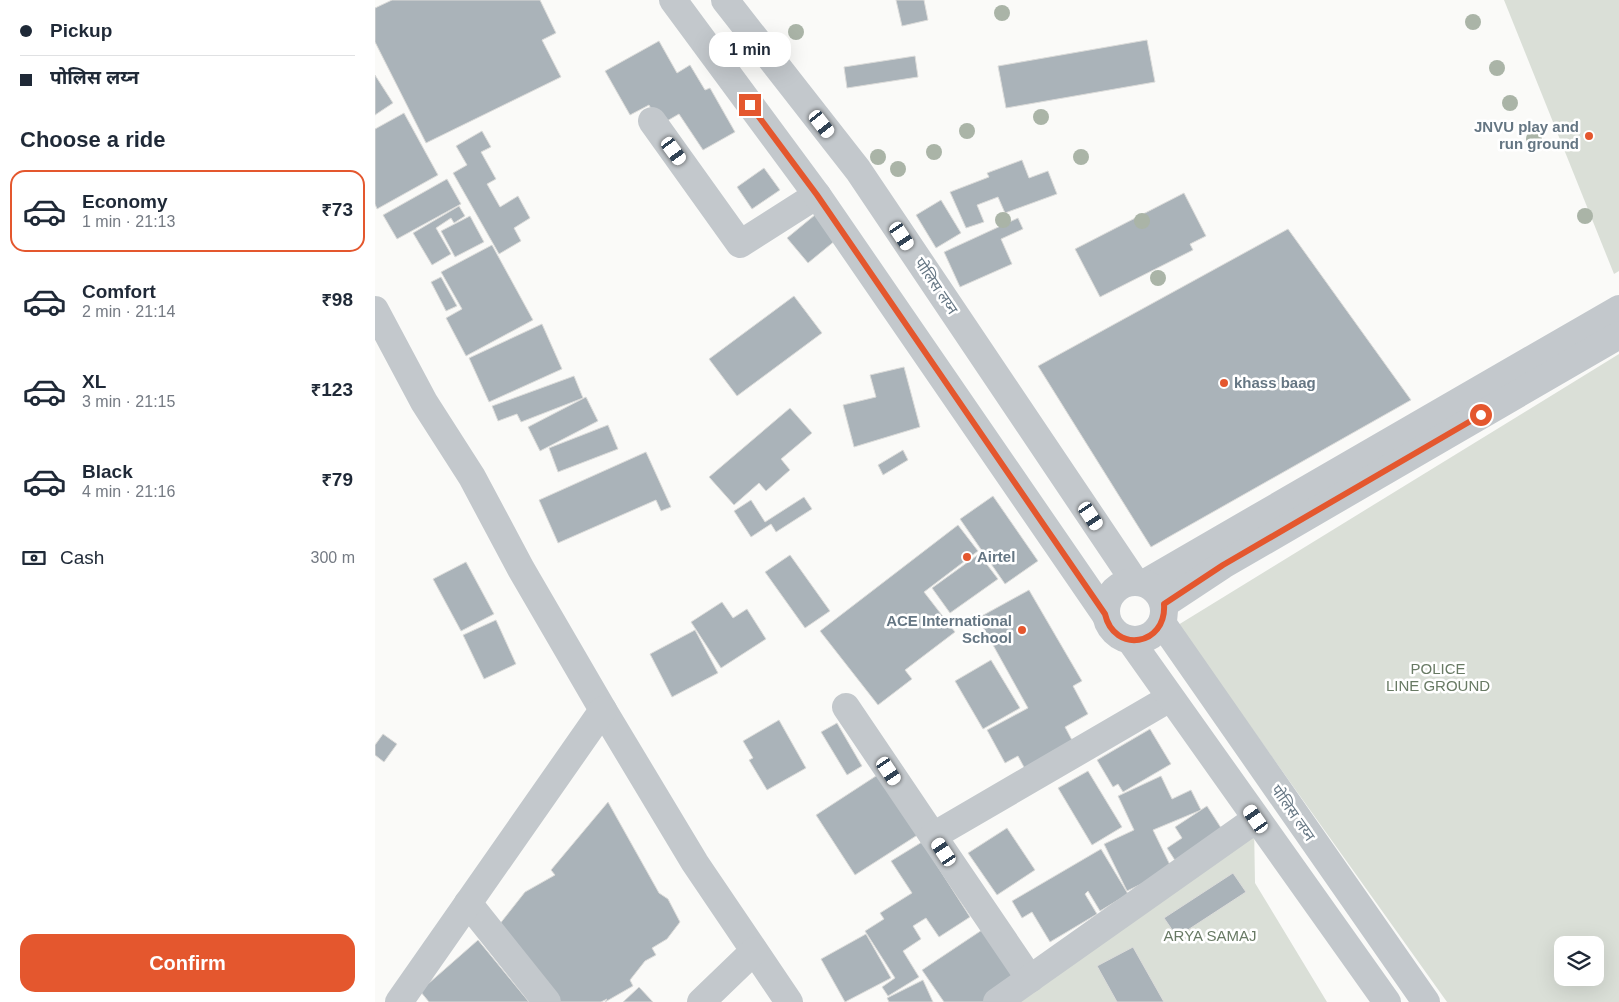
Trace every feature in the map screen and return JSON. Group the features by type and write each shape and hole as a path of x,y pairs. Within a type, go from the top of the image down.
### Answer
{"street":[{"path":"673,0 817,195 1105,614 1107,623 1113,631 1130,640 1387,1002"},
{"name":"पोलिस लय्न","path":"725,0 858,170 1140,582"},
{"path":"652,120 740,244 817,195"},
{"path":"1105,614 1110,595 1125,583 1140,582 1619,309"},
{"path":"375,310 424,402 472,477 521,569 603,710 695,863 789,1002"},
{"path":"1130,640 1149,637 1163,614 1223,565 1619,335"},
{"path":"1140,582 1160,595 1163,614"},
{"name":"पोलिस लय्न","path":"1163,614 1426,1002"},
{"path":"933,836 1170,698"},
{"path":"846,707 1030,979"},
{"path":"409,997 468,903 603,710"},
{"path":"997,1002 1256,819"},
{"path":"468,903 547,1002"},
{"path":"701,1002 754,951"}],"green space":[{"name":"JNVU play and run ground","path":"1504,0 1619,0 1619,271 1614,274"},
{"name":"POLICE LINE GROUND","path":"1619,354 1619,1002 1447,1002 1178,625"},
{"name":"ARYA SAMAJ","path":"1254,825 1255,883 1327,1002 997,1002"}],"building":[{"path":"392,0 540,0 556,33 542,40 561,77 426,143 375,42 375,8"},
{"path":"896,0 924,0 928,20 902,26"},
{"path":"1147,40 1155,82 1006,108 998,66"},
{"path":"659,41 677,73 690,65 705,90 710,88 735,132 703,150 679,114 660,125 649,105 630,115 605,71"},
{"path":"915,56 918,77 847,88 844,67"},
{"path":"375,75 393,103 375,115"},
{"path":"404,113 438,175 377,209 375,204 375,129"},
{"path":"482,131 491,147 481,152 496,179 487,184 500,207 518,196 530,218 514,228 521,241 499,254 453,173 467,165 456,146"},
{"path":"1022,160 1029,178 1048,171 1057,194 1005,213 998,197 977,205 984,222 966,228 950,192 989,177 987,173"},
{"path":"764,168 780,190 752,209 737,187"},
{"path":"447,179 461,204 397,239 383,215"},
{"path":"1184,193 1206,236 1190,244 1193,250 1100,297 1075,249"},
{"path":"941,200 961,233 936,248 916,215"},
{"path":"459,206 465,216 454,223 451,218 436,228 451,254 432,265 413,233"},
{"path":"821,210 842,235 808,263 787,238"},
{"path":"470,216 484,242 455,257 441,231"},
{"path":"1018,218 1023,229 1001,239 1012,264 960,287 944,252"},
{"name":"khass baag","path":"1288,229 1411,400 1151,547 1038,366"},
{"path":"492,245 533,320 466,356 446,318 462,309 441,272"},
{"path":"441,277 457,306 446,311 431,282"},
{"path":"794,296 822,333 737,396 709,359"},
{"path":"542,324 562,369 489,402 469,358"},
{"path":"904,367 920,427 854,447 843,405 876,397 870,375"},
{"path":"574,376 583,398 521,422 517,414 498,421 492,406"},
{"path":"586,397 598,421 540,451 528,427"},
{"path":"790,408 812,433 781,459 790,470 766,491 759,483 734,505 709,477"},
{"path":"608,425 618,449 558,472 549,448"},
{"path":"903,450 908,460 883,475 878,465"},
{"path":"646,452 671,507 661,511 656,500 558,543 539,500"},
{"path":"993,496 1038,561 1005,584 960,519"},
{"path":"804,497 812,509 776,532 771,524 751,537 734,511 751,500 765,522"},
{"path":"958,525 978,551 924,592 955,632 905,670 912,679 878,705 820,631"},
{"path":"979,554 998,579 950,613 932,588"},
{"path":"790,555 830,611 805,628 765,572"},
{"path":"466,562 494,614 461,631 433,579"},
{"path":"1029,590 1082,681 1073,686 1088,714 1065,727 1073,742 1025,769 1018,756 1005,763 987,730 1028,708 978,618"},
{"path":"722,602 733,618 747,609 766,639 721,668 691,622"},
{"path":"496,620 516,664 484,679 463,635"},
{"path":"695,630 718,673 672,697 650,654"},
{"path":"991,660 1020,708 983,729 955,681"},
{"path":"779,720 806,768 767,790 749,760 753,758 743,741"},
{"path":"837,723 862,766 847,775 821,732"},
{"path":"1150,729 1171,764 1123,792 1118,784 1113,787 1097,760"},
{"path":"383,734 397,744 384,762 375,755 375,745"},
{"path":"1088,771 1122,827 1092,845 1058,788"},
{"path":"879,774 919,834 855,875 816,815"},
{"path":"1161,776 1172,799 1191,790 1201,810 1153,830 1172,869 1127,891 1104,844 1134,830 1118,796"},
{"path":"608,802 659,893 668,899 680,922 667,939 652,948 656,955 645,961 630,980 633,986 605,1002 607,999 601,1002 555,1002 495,930 525,892 555,875 551,870"},
{"path":"1207,806 1225,834 1178,865 1167,848 1182,838 1175,827"},
{"path":"1007,828 1035,870 997,895 968,853"},
{"path":"922,842 970,917 939,937 926,918 913,926 921,939 903,951 919,977 888,996 882,987 895,978 865,931 884,919 880,913 912,893 891,861"},
{"path":"1101,849 1128,894 1100,911 1088,891 1085,894 1097,914 1050,942 1032,912 1022,918 1012,901"},
{"path":"1233,873 1246,892 1177,937 1164,918"},
{"path":"982,930 1017,983 989,1002 944,1002 922,970"},
{"path":"866,934 891,978 845,1002 821,959"},
{"path":"478,940 529,1002 429,1002 420,991"},
{"path":"1133,947 1164,1002 1117,1002 1097,966"},
{"path":"923,980 933,1002 889,1002 887,998"},
{"path":"639,987 653,1002 623,1002"}],"place":[{"name":"JNVU play and run ground","path":"1589,136"},
{"name":"khass baag","path":"1224,383"},
{"name":"Airtel","path":"967,557"},
{"name":"ACE International School","path":"1022,630"}],"route":[{"path":"750,105 817,195 1105,614 1107,623 1121,637 1130,640 1140,640 1149,637 1157,631 1162,623 1165,614 1164,604 1223,565 1481,415"}]}
